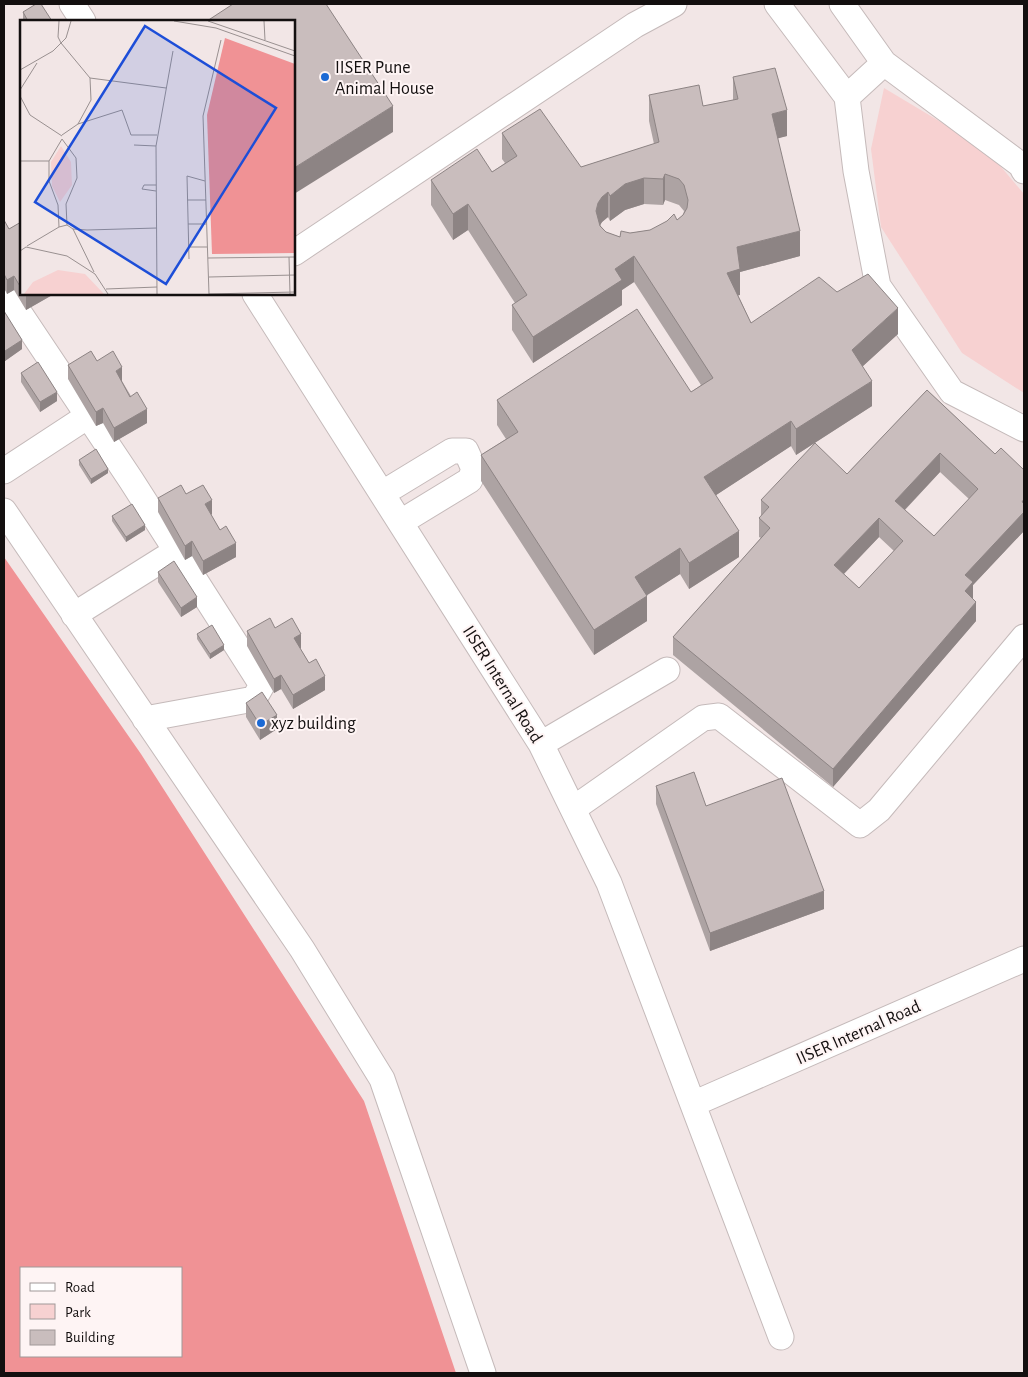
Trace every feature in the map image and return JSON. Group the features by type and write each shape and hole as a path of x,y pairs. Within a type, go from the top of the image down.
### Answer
{"lane":[{"path":"72,4 82,20"},
{"path":"295,252 635,25 674,4"},
{"path":"777,4 847,97 856,171 878,286 952,392 1024,429"},
{"path":"842,4 884,63 1021,165 1024,170"},
{"path":"847,97 884,63"},
{"path":"4,290 262,685 254,699 145,718"},
{"name":"IISER Internal Road","path":"256,295 541,744 609,883 781,1336"},
{"path":"4,471 88,416"},
{"path":"383,493 452,451 466,450 474,469 470,480 401,522"},
{"path":"4,511 302,949 382,1079 483,1373"},
{"path":"74,615 176,551"},
{"path":"573,809 703,718 719,716 860,825 879,810 1024,637"},
{"path":"541,744 667,670"},
{"name":"IISER Internal Road","path":"693,1104 1024,960"}],"green space":[{"path":"884,88 986,149 1024,194 1024,393 962,353 881,227 871,149"}],"shaded area":[{"path":"4,557 141,754 364,1101 456,1373 4,1373"}],"building":[{"path":"36,4 41,4 51,20 27,20 23,12"},
{"name":"IISER Pune Animal House","path":"233,4 326,4 393,106 295,167 295,20 209,20"},
{"path":"775,68 787,110 772,114 800,231 737,247 740,269 727,273 751,323 819,277 837,292 868,274 898,308 852,350 872,381 796,429 791,421 704,477 739,531 689,563 680,548 635,577 647,596 594,630 481,455 518,432 497,400 637,309 691,392 713,378 634,256 615,269 622,280 533,337 512,305 527,295 468,204 453,214 431,180 477,149 492,172 517,156 502,133 540,109 581,167 659,142 649,95 699,85 703,106 738,99 733,77","holes":["665,174 679,179 684,185 688,200 687,208 677,220 674,214 667,221 650,230 630,233 621,231 620,237 606,232 600,226 596,211 598,203 608,192 610,196 625,184 644,178 663,179"]},
{"path":"4,220 9,229 20,223 20,286 14,276 7,280 4,274"},
{"path":"4,311 22,340 5,351 4,349"},
{"path":"91,351 97,361 113,351 122,367 116,371 130,397 137,392 147,409 114,428 103,408 96,412 68,365"},
{"path":"38,362 57,392 40,402 21,373"},
{"path":"927,390 995,454 1001,448 1024,470 1024,499 1022,502 1024,503 1024,512 965,575 973,582 965,591 976,602 833,769 673,637 770,528 759,518 769,507 761,500 815,443 847,474","holes":["940,453 978,489 934,536 895,501","879,518 903,541 859,588 834,565"]},
{"path":"96,449 108,469 91,479 79,460"},
{"path":"181,485 186,494 203,485 212,500 205,504 220,530 226,526 236,543 203,561 192,541 185,546 158,498"},
{"path":"132,504 145,525 126,537 112,516"},
{"path":"174,561 197,597 181,608 158,572"},
{"path":"270,618 275,628 292,618 301,634 294,638 309,663 316,659 325,676 293,695 281,675 274,679 247,631"},
{"path":"212,625 224,645 210,654 197,634"},
{"path":"262,692 277,715 260,725 246,703"},
{"path":"694,772 706,806 782,778 824,891 710,933 656,786"}],"place":[{"name":"IISER Pune Animal House","path":"325,77"},
{"name":"xyz building","path":"261,723"}]}
